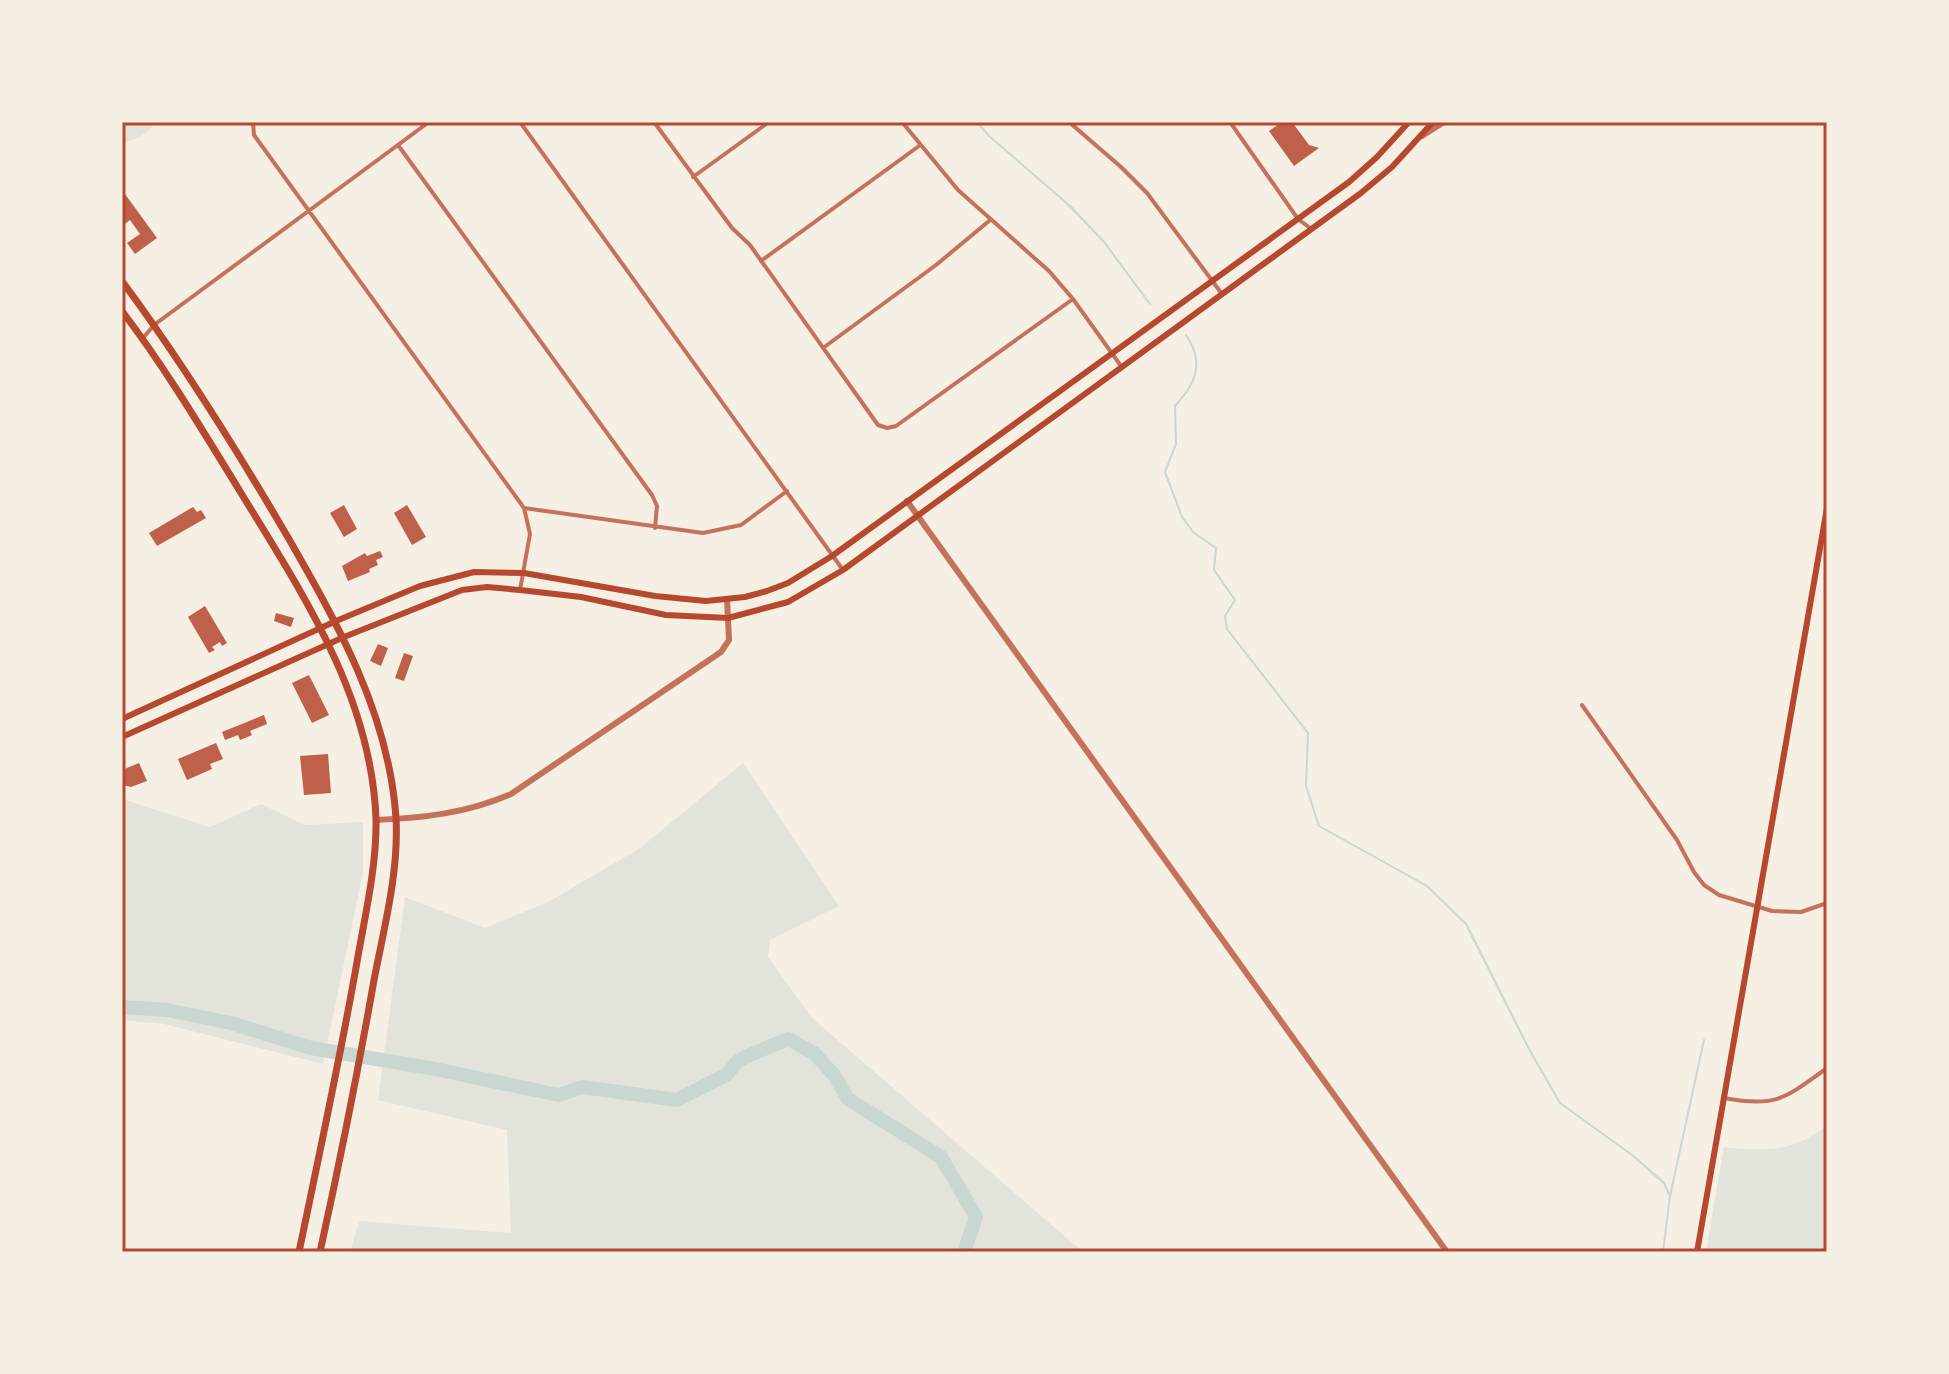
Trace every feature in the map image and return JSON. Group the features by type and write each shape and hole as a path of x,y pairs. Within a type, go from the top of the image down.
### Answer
{"main road":[{"path":"122,719 321,627 420,586 474,572 524,573 655,596 706,601 745,597 788,583 832,556 1349,182 1409,122"},
{"path":"122,737 329,643 462,590 487,587 520,590 581,597 666,615 728,618 788,602 843,570 1361,193 1408,151 1433,122"},
{"path":"1395,138 1408,151"},
{"path":"122,281 193,379 336,621 371,700 383,744 396,819 390,897 352,1103 320,1252"},
{"path":"122,311 179,390 321,627 361,724 371,763 376,820 371,883 333,1094 299,1252"},
{"path":"244,497 272,534 285,533"},
{"path":"1697,1252 1827,508"},
{"path":"150,706 158,720"}],"street":[{"path":"253,122 254,135 524,508 530,523 530,534 520,590"},
{"path":"143,338 154,325 429,122"},
{"path":"520,122 843,570"},
{"path":"654,122 693,177 761,261 873,420 887,428 896,426 1073,299"},
{"path":"693,177 769,122"},
{"path":"902,122 958,190 1049,271 1122,367"},
{"path":"1069,122 1147,193 1222,294"},
{"path":"1230,122 1298,219 1310,228"},
{"path":"1422,136 1444,122"},
{"path":"398,145 652,495 657,506 655,528"},
{"path":"761,261 919,146"},
{"path":"823,348 936,265 990,220"},
{"path":"524,508 703,533 741,525 787,491"},
{"path":"907,501 1447,1252"},
{"path":"376,820 442,816 483,806 511,794 721,652 729,640 727,599"},
{"path":"1582,705 1677,840 1704,885 1719,895 1772,911 1801,912 1827,903"},
{"path":"1724,1098 1772,1102 1786,1097 1827,1068"}],"shaded area":[{"path":"122,122 155,122 146,133 122,144"},
{"path":"743,763 839,906 770,940 768,957 812,1018 1083,1252 350,1252 359,1221 511,1233 507,1130 378,1100 405,897 485,928 550,901 640,848"},
{"path":"122,799 210,827 261,804 305,825 363,822 363,872 323,1064 164,1024 122,1020"},
{"path":"1827,1126 1827,1252 1706,1252 1724,1147 1778,1148 1801,1141"}],"building":[{"path":"1282,122 1292,122 1309,145 1319,148 1294,166 1269,131"},
{"path":"125,194 157,238 135,254 127,243 140,234 130,220 122,226 122,197"},
{"path":"344,505 357,529 344,537 330,513"},
{"path":"407,505 426,537 412,545 394,513"},
{"path":"193,507 197,512 201,510 206,518 157,546 149,533"},
{"path":"380,551 383,557 376,560 378,565 369,569 370,572 348,581 342,566 365,553 367,556"},
{"path":"205,606 227,643 222,646 220,642 209,653 188,617"},
{"path":"276,613 294,618 291,627 274,621"},
{"path":"378,644 388,648 381,666 370,661"},
{"path":"404,653 413,656 404,681 395,678"},
{"path":"309,675 329,715 312,723 292,683"},
{"path":"264,715 267,724 250,731 252,735 240,740 238,735 225,740 222,732"},
{"path":"216,743 223,759 210,764 212,769 187,780 178,759"},
{"path":"328,754 331,793 304,795 300,756"},
{"path":"139,763 147,781 131,787 123,785 122,770"}],"waterway":[{"path":"977,122 1071,207 1104,242 1150,304"},
{"path":"1186,335 1195,355 1196,372 1175,406 1176,444 1165,472 1182,517 1194,533 1216,548 1214,570 1235,600 1225,616 1227,629 1308,733 1306,786 1319,826 1427,886 1466,924 1560,1103 1632,1155 1664,1183 1670,1196"},
{"path":"122,1007 167,1010 231,1023 311,1048 430,1068 559,1095 582,1087 677,1100 726,1075 745,1057 788,1039 814,1053 834,1075 848,1099 941,1157 976,1217 964,1252"},
{"path":"1663,1252 1670,1196 1704,1040"}]}
